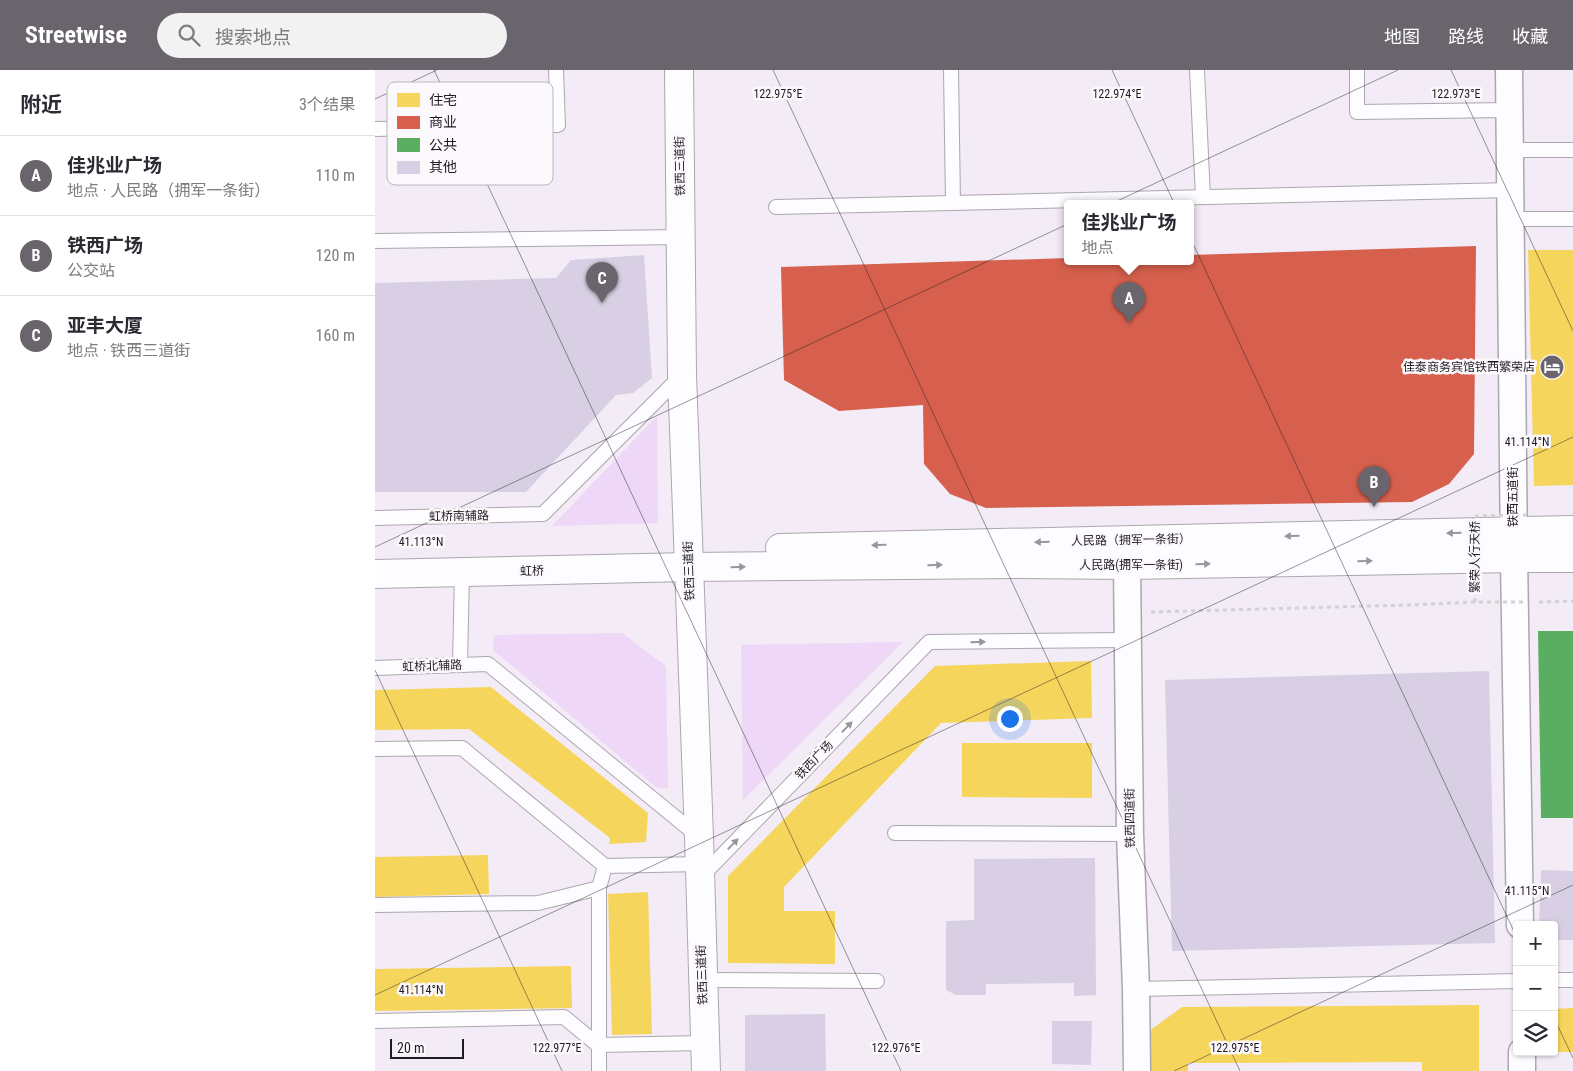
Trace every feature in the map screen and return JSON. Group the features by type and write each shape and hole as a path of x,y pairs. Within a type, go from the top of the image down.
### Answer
{"main road":[{"name":"铁西三道街","path":"679,70 682,375 699,836 705,1071"},
{"name":"人民路（拥军一条街）","path":"689,558 1520,523 1573,530"},
{"name":"人民路(拥军一条街)","path":"689,558 1127,565 1573,558"},
{"name":"虹桥","path":"375,574 463,572 689,558"}],"street":[{"name":"铁西五道街","path":"1509,70 1511,219 1520,523 1514,558 1520,921"},
{"name":"铁西四道街","path":"1127,565 1126,613 1130,834 1137,989 1137,1071"},
{"path":"1521,1056 1522,1071"}],"lane":[{"path":"553,125 558,125 556,70"},
{"path":"951,70 953,203"},
{"path":"1197,70 1203,197"},
{"path":"1357,70 1357,112 1509,110"},
{"path":"1510,150 1573,150"},
{"path":"1078,200 1511,190"},
{"path":"776,207 1064,200"},
{"path":"1511,219 1573,220"},
{"path":"375,241 681,237"},
{"name":"虹桥南辅路","path":"375,518 543,514 682,375"},
{"path":"460,665 463,572"},
{"name":"铁西广场","path":"699,871 929,642 1127,640"},
{"name":"虹桥北辅路","path":"375,668 488,664 699,836"},
{"path":"375,749 462,748 605,866 699,871"},
{"path":"895,833 1130,834"},
{"path":"599,1071 599,888 605,866"},
{"path":"375,905 538,903 599,888"},
{"path":"703,980 877,981"},
{"path":"1558,980 1573,980"},
{"path":"1137,989 1513,981"},
{"path":"375,1021 564,1017 598,1045 705,1043"}],"path":[{"name":"繁荣人行天桥","path":"1520,523 1473,516 1475,602 1523,602"},
{"path":"1533,602 1573,601"},
{"path":"1126,613 1475,602"}],"shaded area":[{"path":"657,416 658,523 552,526"},
{"path":"622,633 666,666 668,788 657,788 493,650 494,635"},
{"path":"903,642 743,800 741,645"}],"building: 住宅":[{"name":"佳泰商务宾馆铁西繁荣店","path":"1528,250 1573,250 1573,485 1534,486"},
{"path":"1091,661 1092,718 941,723 784,887 784,911 835,911 835,964 728,963 728,876 935,666"},
{"path":"491,687 648,813 646,842 609,844 610,838 469,729 375,730 375,690"},
{"path":"962,743 1092,743 1092,798 962,797"},
{"path":"488,855 489,894 375,897 375,857"},
{"path":"648,892 652,1034 612,1035 608,894"},
{"path":"571,966 572,1008 375,1011 375,969"},
{"path":"1479,1005 1479,1071 1422,1071 1422,1062 1188,1063 1188,1071 1145,1071 1145,1034 1182,1007"},
{"path":"1573,1008 1573,1052 1558,1052 1558,1009"}],"building: 商业":[{"path":"1476,246 1474,454 1449,484 1412,502 986,508 950,494 924,464 923,405 839,411 784,380 781,267 1064,258 1064,265 1194,265 1194,255"}],"building: 公共":[{"path":"1538,631 1573,631 1573,818 1541,818"}],"building: 其他":[{"path":"644,255 652,378 633,393 616,395 526,492 375,492 375,283 556,278 571,260"},
{"path":"1489,671 1495,943 1172,951 1165,680"},
{"path":"1095,858 1096,995 1074,996 1074,983 986,984 986,995 956,995 946,990 946,921 974,920 974,859"},
{"path":"1541,870 1573,871 1573,940 1558,940 1558,921 1539,921"},
{"path":"825,1014 826,1071 745,1071 745,1015"},
{"path":"1052,1021 1092,1021 1091,1065 1052,1064"}],"place":[{"name":"亚丰大厦","path":"602,303"},
{"name":"佳兆业广场","path":"1129,323"},
{"name":"佳泰商务宾馆铁西繁荣店","path":"1552,367"},
{"name":"铁西广场","path":"1374,507"}]}
